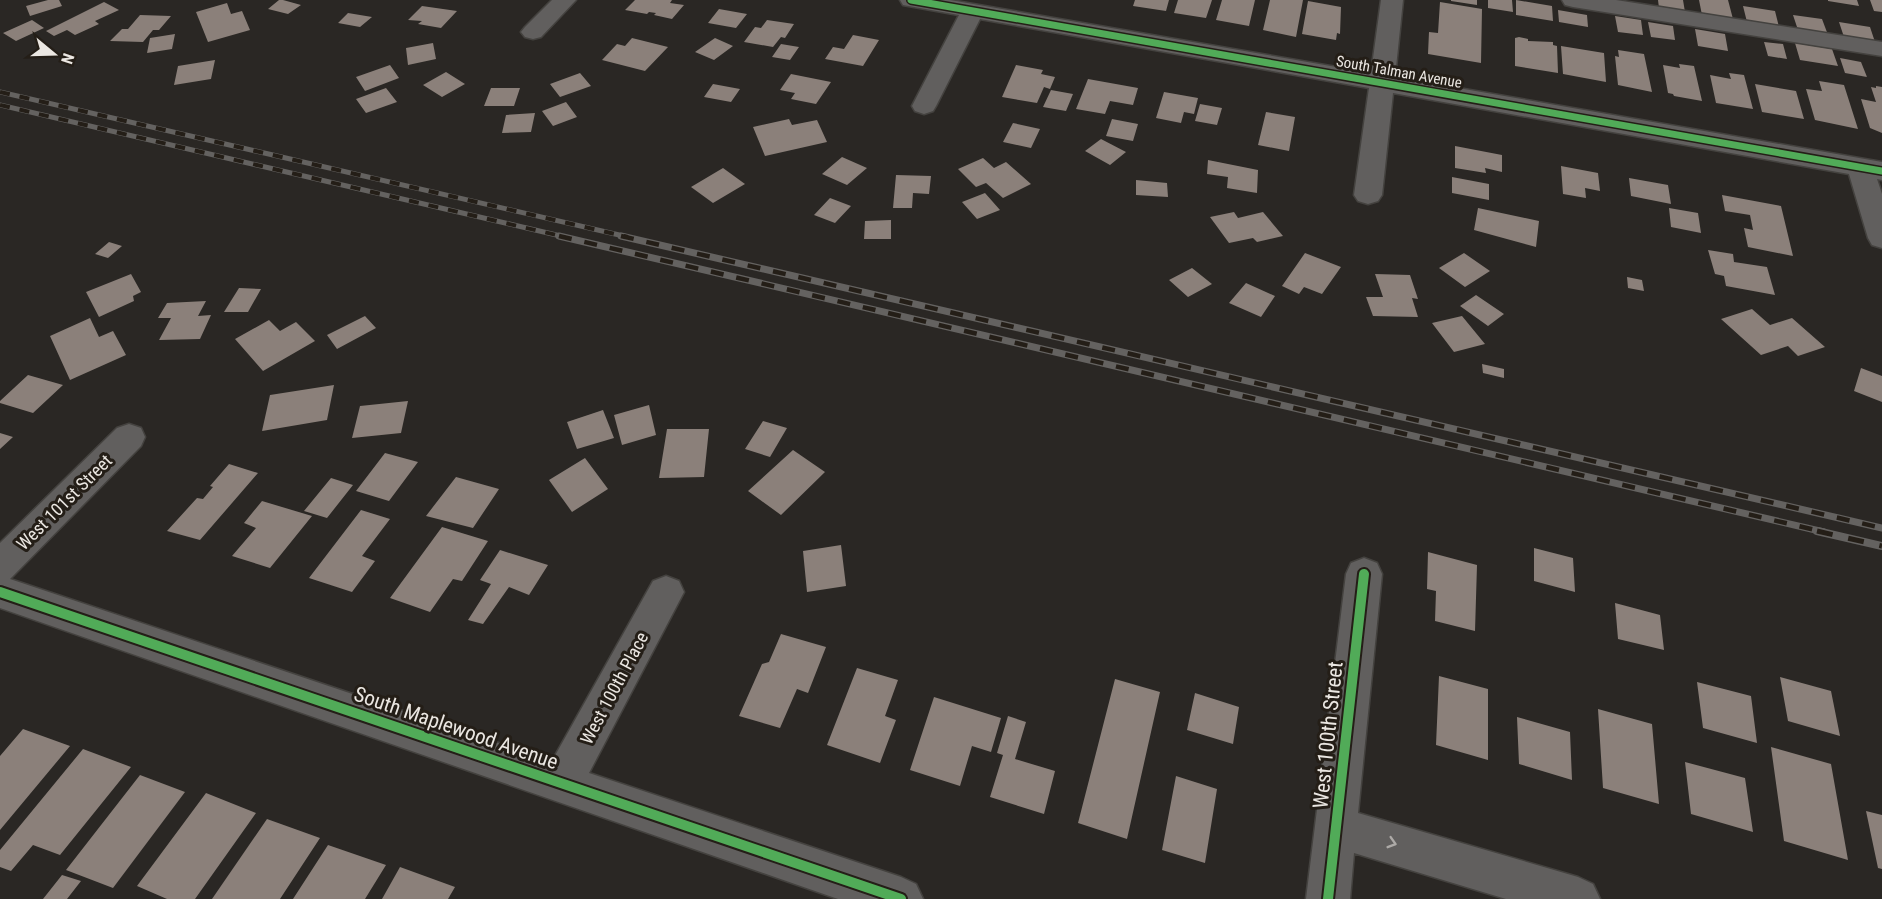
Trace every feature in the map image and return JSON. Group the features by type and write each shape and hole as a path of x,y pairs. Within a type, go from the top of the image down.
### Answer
{"street":[{"path":"533,32 565,0"},
{"name":"South Talman Avenue","path":"911,0 1871,169"},
{"path":"1368,195 1392,0"},
{"path":"1573,0 1882,49"},
{"path":"924,106 973,11"},
{"path":"1871,169 1882,238"},
{"name":"West 101st Street","path":"0,567 129,437"},
{"name":"West 100th Street","path":"1328,899 1364,574"},
{"name":"South Maplewood Avenue","path":"0,592 901,899"},
{"name":"West 100th Place","path":"562,783 666,592"},
{"path":"1336,827 1578,899"}],"building":[{"path":"48,0 59,0 62,6 30,16 26,6"},
{"path":"279,0 301,5 288,14 268,9"},
{"path":"635,0 672,0 670,3 684,5 672,19 654,15 656,13 647,14 625,10"},
{"path":"1135,0 1169,0 1166,11 1133,6"},
{"path":"1178,0 1212,0 1206,18 1174,13"},
{"path":"1222,0 1255,0 1249,26 1216,20"},
{"path":"1270,0 1303,0 1296,37 1263,30"},
{"path":"1477,0 1477,5 1451,1"},
{"path":"1488,0 1512,0 1513,12 1488,8"},
{"path":"1516,0 1552,6 1553,21 1516,15"},
{"path":"1658,0 1683,0 1685,12 1659,8"},
{"path":"1699,0 1728,0 1733,19 1702,15"},
{"path":"1857,0 1859,6 1828,1"},
{"path":"1870,0 1882,0 1882,12 1874,11"},
{"path":"1308,1 1341,7 1340,34 1337,33 1336,40 1302,34"},
{"path":"104,2 119,10 95,21 99,24 75,35 67,30 54,36 46,31"},
{"path":"1440,2 1482,9 1481,63 1428,54 1429,32 1438,33"},
{"path":"227,3 231,14 242,11 250,30 208,42 196,12"},
{"path":"422,6 457,11 441,28 418,24 422,21 408,20"},
{"path":"1743,6 1775,11 1779,27 1747,22"},
{"path":"719,9 747,14 736,28 708,23"},
{"path":"1558,10 1587,15 1588,27 1559,22"},
{"path":"348,13 372,17 360,27 338,23"},
{"path":"140,15 171,16 159,30 153,30 143,42 110,41 122,29 128,29"},
{"path":"1793,15 1822,19 1828,35 1798,30"},
{"path":"1615,16 1641,20 1643,35 1618,32"},
{"path":"32,20 44,28 16,41 3,33"},
{"path":"767,20 794,24 785,38 781,37 773,47 744,42 755,27 761,28"},
{"path":"1648,22 1673,26 1675,40 1651,37"},
{"path":"1839,22 1870,27 1875,42 1844,37"},
{"path":"1695,29 1725,34 1728,51 1698,46"},
{"path":"175,34 172,49 147,53 150,38"},
{"path":"853,35 879,40 863,66 825,59 833,47 844,49"},
{"path":"632,38 668,47 645,71 602,60 617,44 625,46"},
{"path":"715,38 733,46 714,60 695,52"},
{"path":"1515,38 1528,39 1528,41 1553,42 1553,45 1557,46 1558,73 1515,66"},
{"path":"1764,42 1783,44 1787,59 1768,56"},
{"path":"433,43 436,59 408,65 406,48"},
{"path":"1795,43 1832,49 1838,66 1800,60"},
{"path":"781,44 799,47 790,60 772,57"},
{"path":"1561,46 1604,53 1606,82 1563,74"},
{"path":"1618,50 1644,54 1652,92 1618,85 1615,56 1619,57"},
{"path":"1840,58 1861,62 1867,77 1845,73"},
{"path":"215,60 211,79 174,85 178,66"},
{"path":"1679,64 1694,66 1702,101 1668,93 1663,65 1680,68"},
{"path":"390,65 399,78 365,91 356,77"},
{"path":"1016,65 1043,70 1041,74 1055,77 1050,89 1044,87 1037,103 1002,97"},
{"path":"446,72 465,84 442,97 423,85"},
{"path":"580,73 591,86 560,97 550,84"},
{"path":"1729,73 1744,75 1753,109 1716,103 1710,75 1731,79"},
{"path":"791,74 831,82 816,104 791,99 795,93 780,90"},
{"path":"1088,79 1138,88 1133,105 1110,101 1105,114 1076,109"},
{"path":"1819,81 1844,85 1858,129 1815,120 1806,89 1822,91"},
{"path":"713,84 740,89 731,102 704,97"},
{"path":"1755,84 1796,91 1804,119 1762,112"},
{"path":"1876,86 1882,87 1882,133 1870,128 1861,99 1876,102 1871,87 1876,88"},
{"path":"386,88 397,102 366,113 356,99"},
{"path":"491,88 520,88 514,106 484,106"},
{"path":"1051,90 1073,94 1066,111 1043,107"},
{"path":"1164,92 1198,98 1194,114 1184,112 1181,123 1156,118"},
{"path":"566,102 577,117 553,126 542,111"},
{"path":"1200,104 1222,108 1217,125 1195,121"},
{"path":"1266,112 1295,117 1289,151 1258,145"},
{"path":"535,113 531,132 502,133 506,115"},
{"path":"789,119 792,125 817,120 827,142 765,156 753,127"},
{"path":"1112,119 1138,124 1133,141 1106,136"},
{"path":"1013,123 1040,129 1031,148 1003,142"},
{"path":"1101,139 1126,152 1110,165 1085,151"},
{"path":"1455,146 1502,155 1502,172 1485,168 1486,173 1455,168"},
{"path":"842,157 867,168 847,185 822,174"},
{"path":"983,158 994,168 1006,162 1031,184 1003,198 986,183 976,187 958,169"},
{"path":"1208,160 1258,170 1257,193 1227,188 1228,177 1207,174"},
{"path":"1561,166 1598,173 1600,191 1585,188 1586,198 1563,194"},
{"path":"723,168 745,184 713,203 691,187"},
{"path":"896,175 931,176 929,194 913,193 912,208 893,208"},
{"path":"1452,177 1489,184 1489,200 1452,193"},
{"path":"1629,178 1668,185 1671,204 1631,196"},
{"path":"1136,180 1167,183 1168,197 1136,195"},
{"path":"985,193 1000,210 977,219 962,202"},
{"path":"1722,195 1781,206 1793,256 1748,247 1744,228 1753,230 1750,215 1725,211"},
{"path":"830,198 851,206 835,223 814,215"},
{"path":"1478,208 1539,221 1536,247 1474,230"},
{"path":"1669,208 1698,213 1701,233 1671,227"},
{"path":"1234,212 1238,218 1263,212 1283,236 1257,242 1253,238 1229,243 1210,217"},
{"path":"891,220 891,239 864,239 865,221"},
{"path":"109,242 122,246 108,258 95,254"},
{"path":"1708,250 1733,254 1734,262 1767,267 1775,295 1726,286 1724,276 1715,274"},
{"path":"1305,253 1341,267 1322,294 1304,287 1299,294 1282,286"},
{"path":"1464,253 1490,271 1465,287 1439,268"},
{"path":"1192,268 1212,284 1188,297 1169,280"},
{"path":"131,274 141,292 133,296 134,301 99,317 86,292"},
{"path":"1375,274 1410,275 1418,299 1412,298 1418,317 1373,316 1366,297 1383,297"},
{"path":"1627,277 1642,280 1644,291 1628,288"},
{"path":"1246,283 1275,296 1261,317 1229,303"},
{"path":"239,288 261,289 248,312 224,312"},
{"path":"1476,295 1504,314 1488,326 1460,306"},
{"path":"206,301 198,316 211,315 200,339 159,340 171,318 158,318 167,303"},
{"path":"1752,309 1770,325 1792,318 1825,347 1798,356 1788,346 1761,355 1721,319"},
{"path":"365,316 376,328 337,349 327,335"},
{"path":"1462,316 1485,344 1454,352 1432,323"},
{"path":"90,318 99,337 113,331 126,355 70,380 50,336"},
{"path":"269,320 280,331 296,322 315,341 263,371 235,339"},
{"path":"1482,364 1504,369 1504,378 1483,373"},
{"path":"1861,368 1882,376 1882,402 1854,391"},
{"path":"28,375 63,385 33,413 0,403 0,401"},
{"path":"334,385 327,420 262,431 270,395"},
{"path":"408,401 401,433 352,438 360,406"},
{"path":"649,405 656,435 622,445 614,415"},
{"path":"603,410 614,438 577,449 567,422"},
{"path":"763,421 787,428 770,457 745,449"},
{"path":"667,429 709,429 704,477 659,478"},
{"path":"0,433 13,437 0,449"},
{"path":"793,450 825,472 781,515 748,491"},
{"path":"385,453 418,462 389,501 356,491"},
{"path":"585,458 608,489 572,512 549,480"},
{"path":"229,464 258,473 200,540 167,531 197,498 203,499 213,487 210,486"},
{"path":"456,477 499,489 473,528 426,516"},
{"path":"331,478 353,485 327,518 304,511"},
{"path":"262,501 312,516 270,568 232,556 256,528 244,523"},
{"path":"361,510 390,519 362,556 375,561 352,592 309,578"},
{"path":"442,527 488,541 462,581 453,579 430,612 390,598"},
{"path":"841,545 846,586 807,592 803,551"},
{"path":"1534,548 1573,558 1575,592 1534,581"},
{"path":"500,550 548,565 529,595 509,587 483,624 468,620 491,584 480,580"},
{"path":"1428,552 1477,565 1475,631 1435,621 1436,591 1427,589"},
{"path":"1615,603 1660,615 1664,650 1618,639"},
{"path":"781,634 826,647 808,693 797,689 780,728 739,716 762,664 769,662"},
{"path":"857,668 898,680 885,716 896,720 880,763 827,745"},
{"path":"1439,676 1488,689 1488,760 1436,745"},
{"path":"1780,677 1831,691 1840,736 1788,721"},
{"path":"1115,679 1160,692 1127,839 1078,823"},
{"path":"1697,682 1751,696 1757,743 1703,728"},
{"path":"1195,693 1239,707 1233,744 1187,730"},
{"path":"934,697 1001,718 991,752 972,746 960,786 910,770"},
{"path":"1598,709 1652,724 1659,804 1603,788"},
{"path":"1008,716 1026,722 1015,759 1055,771 1044,814 990,797 1003,755 997,753"},
{"path":"1517,717 1570,732 1572,780 1519,764"},
{"path":"23,729 70,746 0,830 0,756"},
{"path":"1771,747 1831,764 1848,860 1784,841"},
{"path":"83,749 131,767 60,855 33,845 11,871 0,867 0,850"},
{"path":"1685,762 1745,778 1753,832 1691,814"},
{"path":"140,775 185,792 113,888 66,870"},
{"path":"1176,776 1217,789 1205,863 1162,850"},
{"path":"206,793 256,813 195,899 167,899 137,886"},
{"path":"1866,811 1882,815 1882,869 1878,868"},
{"path":"267,819 320,838 280,899 212,899"},
{"path":"328,845 386,865 365,899 293,899"},
{"path":"400,867 455,887 448,899 382,899"},
{"path":"62,875 81,881 67,899 43,899"}],"railway":[{"path":"0,92 628,237"},
{"path":"0,105 565,237"},
{"path":"559,236 1824,532"},
{"path":"621,236 1882,528"},
{"path":"1817,531 1882,546"}],"cycle path":[{"path":"911,0 1882,171"},
{"path":"1328,899 1364,574"},
{"path":"0,592 901,899"}]}
